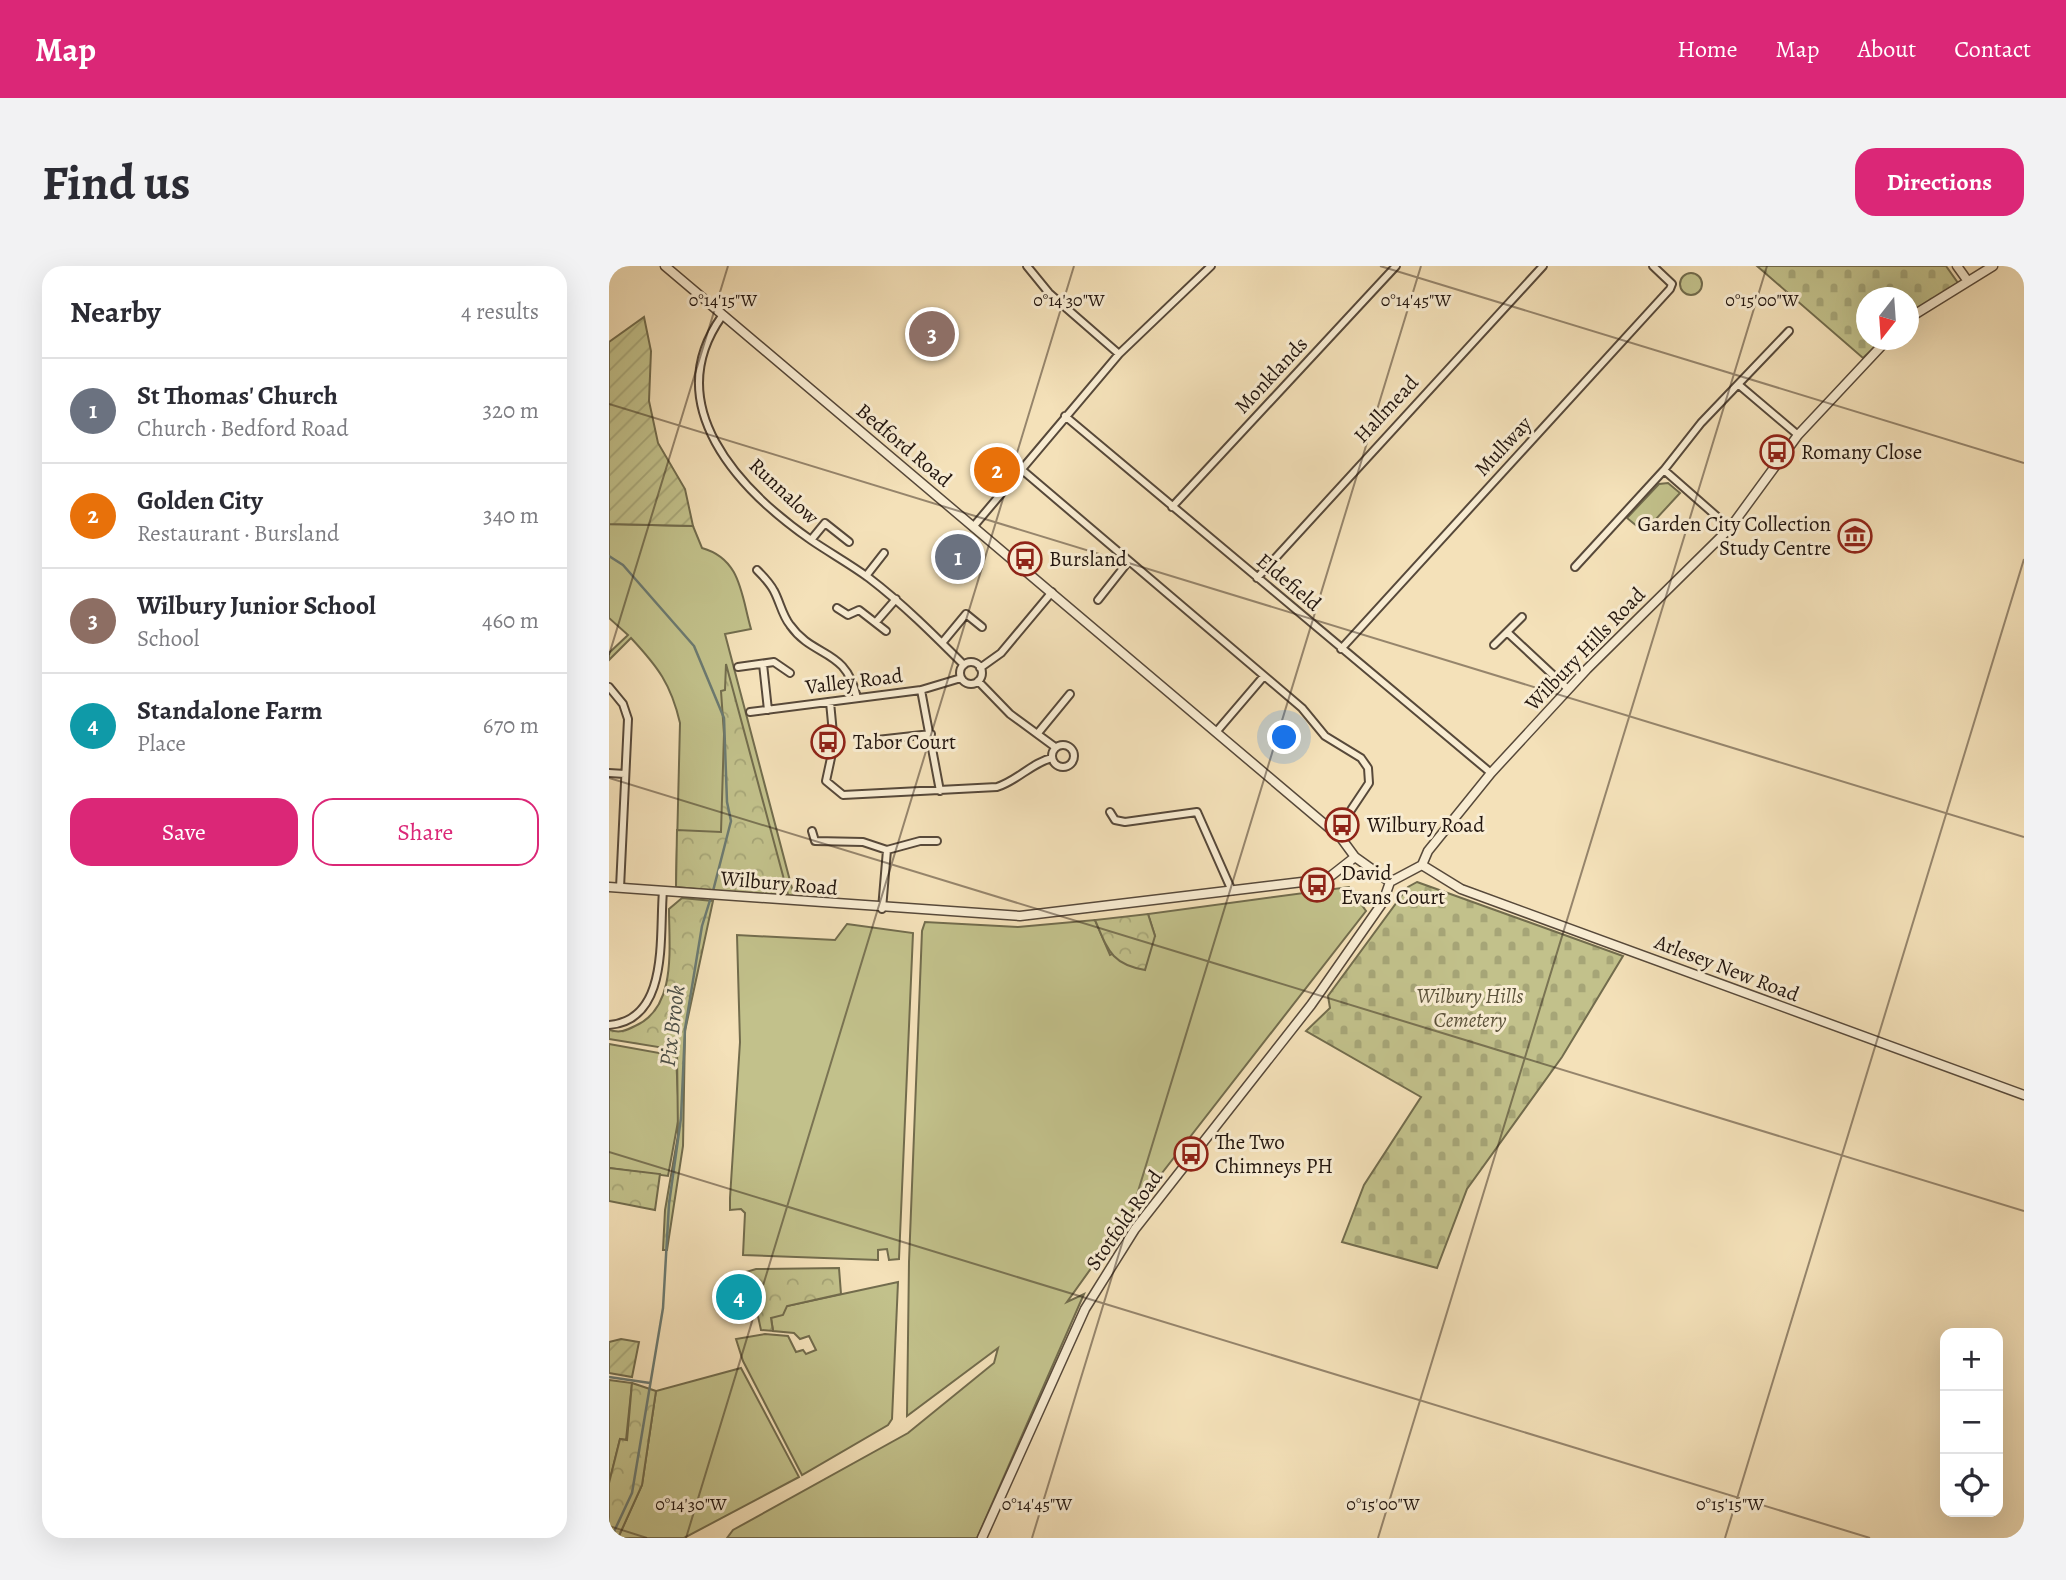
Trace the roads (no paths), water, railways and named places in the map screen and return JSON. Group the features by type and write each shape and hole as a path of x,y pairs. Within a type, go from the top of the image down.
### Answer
{"street":[{"name":"Bedford Road","path":"665,266 1217,731 1341,838 1355,857 1390,882"},
{"path":"1027,266 1049,293 1119,354"},
{"path":"973,527 1119,354 1211,266"},
{"name":"Monklands","path":"1172,507 1396,266"},
{"name":"Hallmead","path":"1257,578 1543,266"},
{"name":"Mullway","path":"1341,649 1670,289 1672,284 1668,278 1653,266"},
{"path":"1957,266 1967,280"},
{"path":"1919,311 1993,266"},
{"name":"Runnalow","path":"722,316 709,333 698,368 700,405 706,426 728,462 780,516 896,599 964,665"},
{"path":"1576,567 1664,470 1700,422 1789,331"},
{"name":"Wilbury Hills Road","path":"1390,882 1422,865 1428,851 1491,773 1568,690 1730,528 1798,435 1878,350"},
{"path":"1739,385 1798,435"},
{"name":"Eldefield","path":"1065,416 1491,773"},
{"path":"1021,469 1302,708 1325,736 1366,763 1369,783 1351,810"},
{"path":"1664,470 1730,528"},
{"path":"811,540 825,523 849,542"},
{"path":"866,576 884,553"},
{"path":"1098,600 1129,562"},
{"path":"757,570 773,589 787,622 795,632 843,665 850,674 857,698"},
{"path":"978,681 980,668 1001,653 1052,592"},
{"path":"876,622 896,599"},
{"path":"837,608 848,615 859,610 886,631"},
{"path":"942,643 966,614 982,627"},
{"path":"1494,645 1522,617"},
{"path":"1507,632 1568,690"},
{"path":"738,667 774,662 790,673"},
{"path":"978,681 969,684 961,678 960,671 964,665 972,662 980,668"},
{"path":"763,664 768,710"},
{"path":"1217,731 1264,676"},
{"name":"Valley Road","path":"750,712 921,690 961,678"},
{"path":"978,681 1010,714 1055,747 1069,746 1074,758 1071,764 1062,767 1052,758"},
{"path":"609,687 627,713 620,888"},
{"path":"921,690 940,791"},
{"path":"1038,733 1070,694"},
{"path":"830,702 835,744 825,781 836,793 843,795 940,791 1006,784 1042,760 1052,758"},
{"path":"877,740 931,734"},
{"path":"1052,758 1055,747"},
{"path":"609,773 625,774"},
{"path":"1110,812 1115,820 1125,822 1198,812 1232,891"},
{"path":"812,831 815,841 863,842 887,850 920,841 937,841"},
{"path":"882,909 887,850"},
{"name":"Wilbury Road","path":"609,887 882,909 1020,916 1327,879 1355,857"},
{"name":"Arlesey New Road","path":"1422,865 1461,889 2024,1095"},
{"name":"Stotfold Road","path":"982,1538 1085,1309 1135,1229 1311,1005 1383,902 1390,882"},
{"path":"609,1025 637,1016 653,992 663,891"}],"waterway":[{"name":"Pix Brook","path":"609,556 623,565 694,646 724,718 727,802 731,821 713,891"},
{"name":"Pix Brook","path":"611,1538 632,1493 663,1308 669,1204 681,1118 685,1029 702,926 711,897"},
{"path":"609,1377 650,1383"}],"place":[{"name":"Wilbury Junior School","path":"932,334"},
{"name":"Romany Close","path":"1777,452"},
{"name":"Golden City","path":"997,470"},
{"name":"Garden City Collection Study Centre","path":"1855,536"},
{"name":"St Thomas' Church","path":"958,557"},
{"name":"Bursland","path":"1025,559"},
{"name":"Tabor Court","path":"828,742"},
{"name":"Wilbury Road","path":"1342,825"},
{"name":"David Evans Court","path":"1317,885"},
{"name":"The Two Chimneys PH","path":"1191,1154"},
{"name":"Standalone Farm","path":"739,1297"}],"park label":[{"name":"Wilbury Hills Cemetery","path":"1470,1008"}]}
